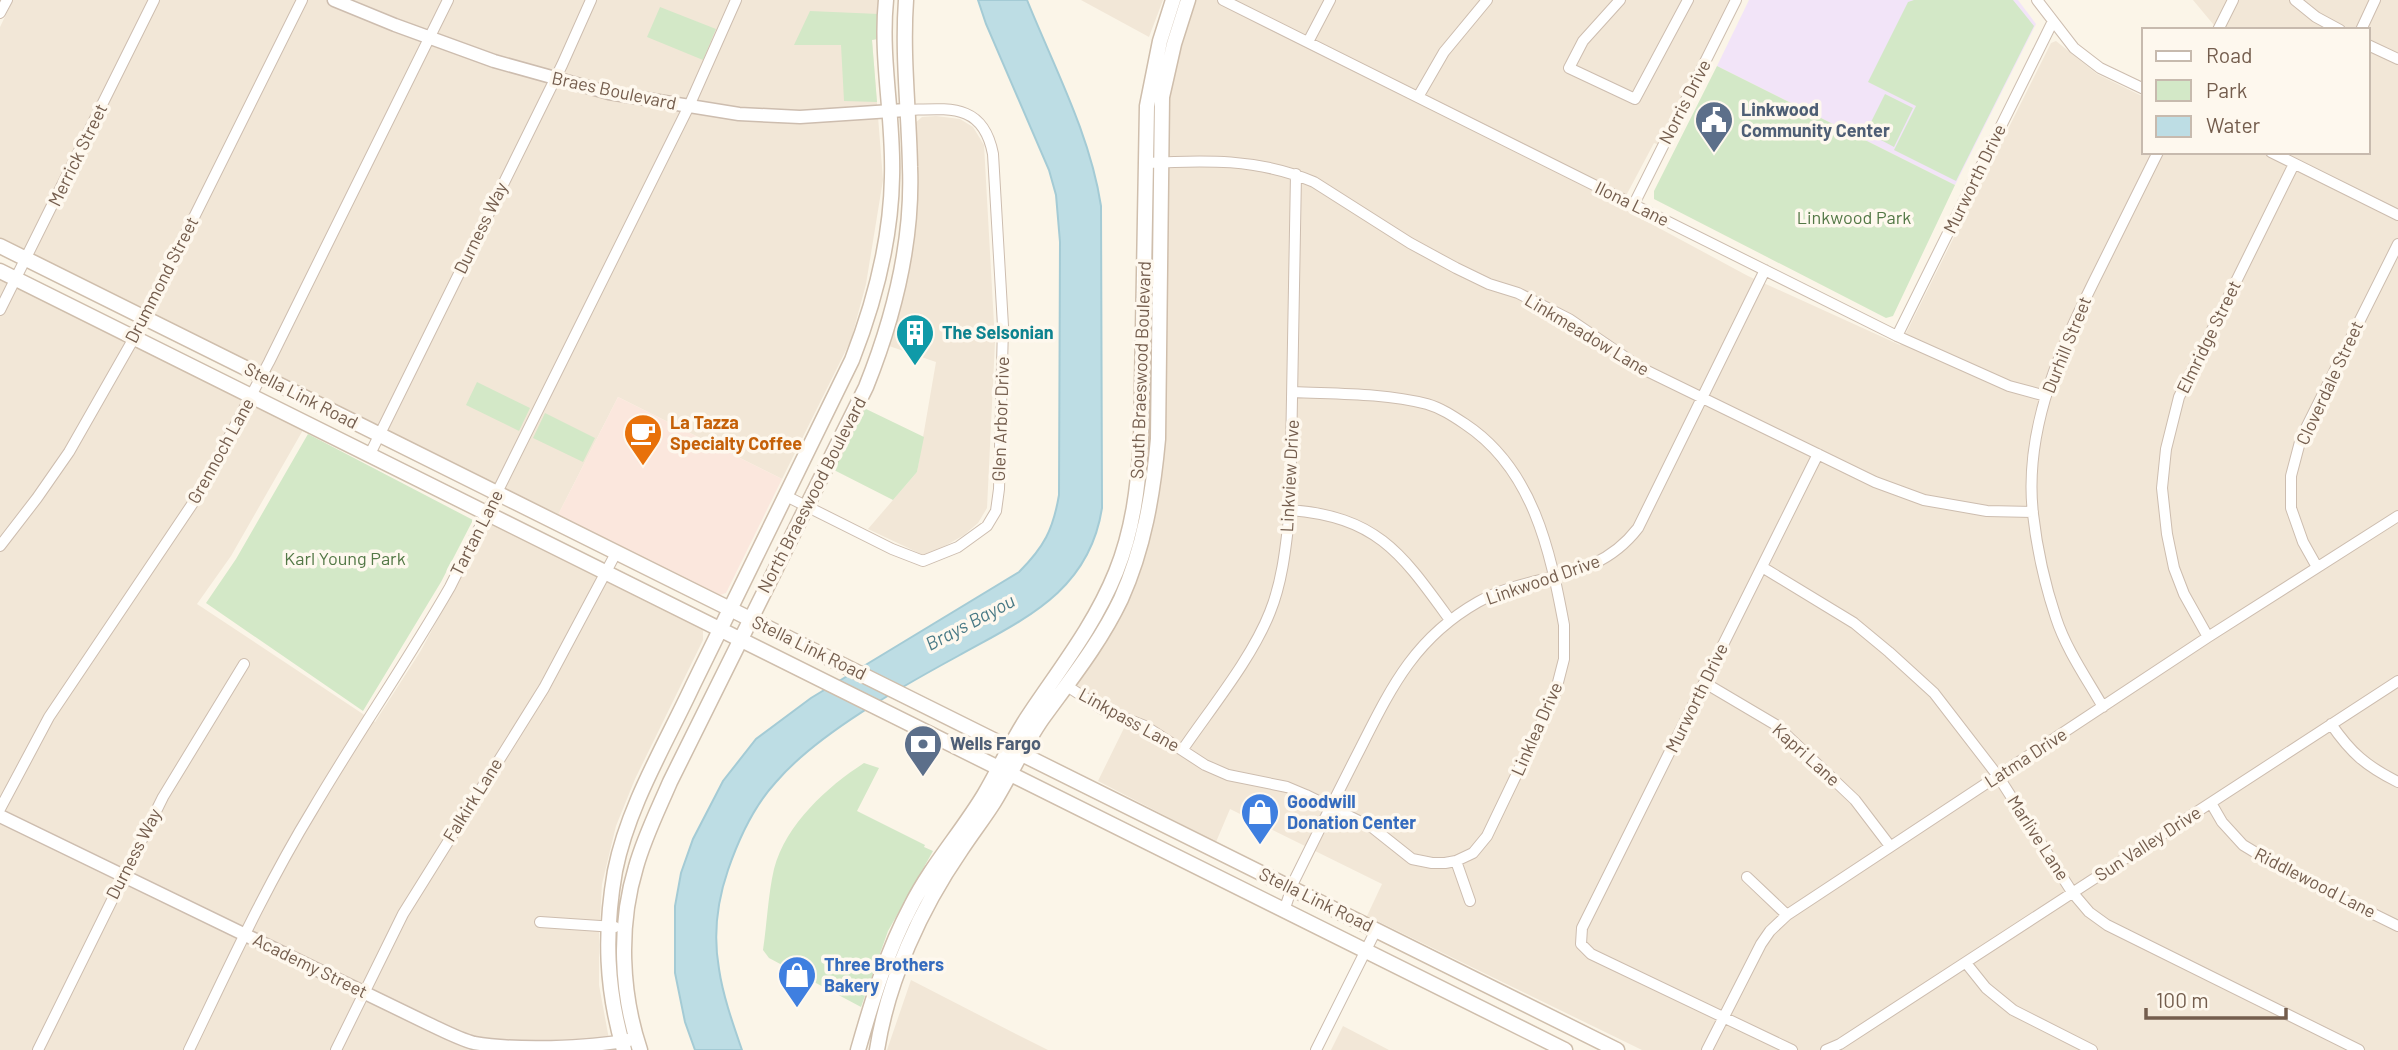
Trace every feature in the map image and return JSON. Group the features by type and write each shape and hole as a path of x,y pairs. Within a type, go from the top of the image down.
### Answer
{"main road":[{"name":"North Braeswood Boulevard","path":"630,1045 608,984 608,927 620,852 637,803 852,360 867,323 880,276 890,211 892,176 884,41 886,0"},
{"name":"North Braeswood Boulevard","path":"630,1045 624,968 626,927 635,871 651,824 866,387 890,322 901,270 910,168 904,27 906,0"},
{"name":"South Braeswood Boulevard","path":"1015,751 1088,658 1121,598 1141,545 1152,492 1158,439 1153,162 1147,106 1160,41 1173,0"},
{"name":"South Braeswood Boulevard","path":"877,1050 903,962 956,845 984,795 1015,751 1033,708 1081,643 1117,571 1130,530 1138,485 1141,442 1153,162 1162,97 1174,44 1188,0"},
{"name":"Stella Link Road","path":"0,246 1617,1050"},
{"path":"880,276 901,270"},
{"name":"Stella Link Road","path":"0,271 1565,1050"},
{"path":"652,772 670,782"},
{"name":"South Braeswood Boulevard","path":"858,1050 889,955 911,905 956,845"},
{"path":"1196,867 1206,846"},
{"path":"889,955 903,962"},
{"path":"1462,999 1465,992 1472,989 1526,1005"}],"street":[{"path":"0,13 6,0"},
{"name":"Merrick Street","path":"0,310 154,0"},
{"name":"Drummond Street","path":"0,546 69,452 134,338 302,0"},
{"name":"Braes Boulevard","path":"334,0 494,61 609,93 739,114 800,117 906,110"},
{"name":"Grennoch Lane","path":"0,809 49,717 197,497 262,376 431,38 447,0"},
{"name":"Durness Way","path":"369,456 555,79 591,0"},
{"name":"Tartan Lane","path":"188,1050 272,880 313,808 415,649 498,494 718,46 736,0"},
{"name":"Ilona Lane","path":"1223,0 1897,336 2010,386 2046,396"},
{"path":"1308,42 1330,0"},
{"path":"1418,97 1444,52 1487,0"},
{"path":"1620,0 1583,41 1569,68 1636,99 1688,0"},
{"name":"Norris Drive","path":"1634,204 1736,0"},
{"path":"2037,0 2074,48 2094,63 2142,88"},
{"path":"2219,28 2233,0"},
{"path":"2295,0 2337,28"},
{"path":"2362,28 2375,0"},
{"name":"Murworth Drive","path":"1897,336 2053,21"},
{"path":"2370,46 2398,59"},
{"name":"Glen Arbor Drive","path":"786,496 892,549 923,561 950,551 978,534 987,526 996,511 999,489 1003,326 991,140 981,123 965,112 938,108 906,110"},
{"name":"Durhill Street","path":"2103,707 2057,620 2042,570 2033,512 2033,470 2046,396 2054,368 2157,154"},
{"path":"2275,154 2398,215"},
{"name":"Linkmeadow Lane","path":"1153,162 1242,162 1296,174 1314,182 1410,243 1456,268 1489,284 1517,293 1569,319 1641,368 1875,482 1924,500 1987,512 2033,512"},
{"name":"Elmridge Street","path":"2208,637 2184,594 2174,568 2163,509 2166,449 2179,397 2294,164"},
{"name":"Linkview Drive","path":"1183,750 1249,652 1270,612 1284,560 1290,510 1296,174"},
{"name":"Cloverdale Street","path":"2317,567 2303,542 2291,508 2291,477 2301,438 2398,244"},
{"name":"Linkwood Drive","path":"1284,911 1291,888 1402,670 1423,644 1450,620 1492,595 1594,565 1611,556 1627,542 1645,514 1765,270"},
{"name":"Linklea Drive","path":"1293,392 1406,399 1431,405 1469,426 1484,438 1516,473 1537,515 1562,613 1565,643 1561,677 1487,836 1472,853 1456,861"},
{"name":"Murworth Drive","path":"1724,1017 1591,954 1581,944 1582,928 1818,454"},
{"path":"1290,510 1312,512 1347,521 1378,536 1406,561 1450,620"},
{"name":"Latma Drive","path":"1707,1050 1761,944 1787,915 2208,637 2398,516"},
{"name":"Falkirk Lane","path":"336,1050 403,914 544,688 616,553"},
{"name":"Marlive Lane","path":"1762,567 1854,623 1934,694 1998,776 2073,892 2089,912 2108,925 2359,1050"},
{"name":"Durness Way","path":"38,1050 163,797 244,664"},
{"name":"Sun Valley Drive","path":"1826,1050 1840,1044 1966,963 2398,681"},
{"name":"Kapri Lane","path":"1705,684 1776,725 1855,800 1891,846"},
{"name":"Linkpass Lane","path":"1067,686 1102,709 1145,726 1205,765 1228,775 1287,787 1373,828 1412,859 1432,863 1456,861"},
{"path":"2331,724 2356,755 2376,771 2398,782"},
{"name":"Riddlewood Lane","path":"2211,803 2222,822 2243,845 2286,871 2398,926"},
{"name":"Academy Street","path":"0,816 474,1047 524,1050 630,1045"},
{"path":"1456,861 1469,901"},
{"path":"1747,877 1787,915"},
{"path":"540,922 626,927"},
{"path":"1316,1050 1376,930"},
{"path":"1966,963 1986,988 2012,1010 2092,1050"},
{"path":"1724,1017 1792,1050"}],"shaded area":[{"path":"13,0 879,0 877,39 872,40 883,180 866,284 851,340 782,479 618,397 558,515 0,238 0,27"},
{"path":"1081,0 1163,0 1149,37"},
{"path":"1195,0 1736,0 1663,146 1654,143 1620,207 1748,276 1900,345 2051,43 2056,41 2097,74 2142,96 2142,154 2370,154 2370,28 2216,28 2193,0 2398,0 2398,1050 1642,1050 1367,916 1382,884 1230,809 1216,842 1098,781 1126,724 1069,693 1162,420 1168,96 1172,71"},
{"path":"1749,0 2018,0 2036,24 1955,185 1717,66"},
{"path":"922,117 960,119 973,127 984,145 995,342 987,508 978,523 964,535 933,553 923,555 868,529 917,472 936,362 889,346 908,273 913,223 914,124"},
{"path":"0,278 303,430 231,556 197,604 375,722 420,652 490,523 703,629 703,640 635,779 616,826 602,884 599,985 611,1050 0,1050"},
{"path":"618,397 782,479 726,593 720,595 558,515"},
{"path":"911,980 1016,1034 1048,1050 887,1050"},
{"path":"1343,1026 1389,1050 1331,1050"}],"green space":[{"path":"2013,0 2034,26 1956,181 1894,150 1916,106 1868,82 1908,2"},
{"path":"660,7 716,29 703,60 647,37"},
{"path":"810,11 879,14 877,39 872,40 877,102 844,101 841,45 794,45"},
{"name":"Linkwood Park","path":"1717,66 1955,185 1893,316 1886,318 1654,199 1654,191"},
{"path":"1885,94 1913,108 1894,147 1866,132"},
{"path":"477,382 530,408 519,431 466,405"},
{"path":"864,408 924,437 917,472 893,500 834,470"},
{"path":"545,413 595,438 583,462 533,438"},
{"name":"Karl Young Park","path":"308,434 473,520 441,582 363,711 206,603 236,559"},
{"path":"864,763 879,768 857,811 933,851 888,931 861,1007 769,958 763,950 774,869 788,837 822,795"}],"water":[{"name":"Brays Bayou","path":"978,0 1027,0 1080,127 1096,179 1101,206 1102,508 1095,537 1068,582 1050,600 1007,629 911,682 837,729 793,764 768,792 754,812 737,846 724,882 717,919 716,944 721,979 742,1050 695,1050 685,1022 675,973 675,906 681,873 693,839 723,781 756,739 811,698 1019,572 1041,546 1054,518 1059,495 1060,242 1056,195 1049,170"}],"place":[{"name":"Linkwood Community Center","path":"1714,154"},
{"name":"The Selsonian","path":"915,367"},
{"name":"La Tazza Specialty Coffee","path":"643,467"},
{"name":"Wells Fargo","path":"923,778"},
{"name":"Goodwill Donation Center","path":"1260,846"},
{"name":"Three Brothers Bakery","path":"797,1009"}]}
